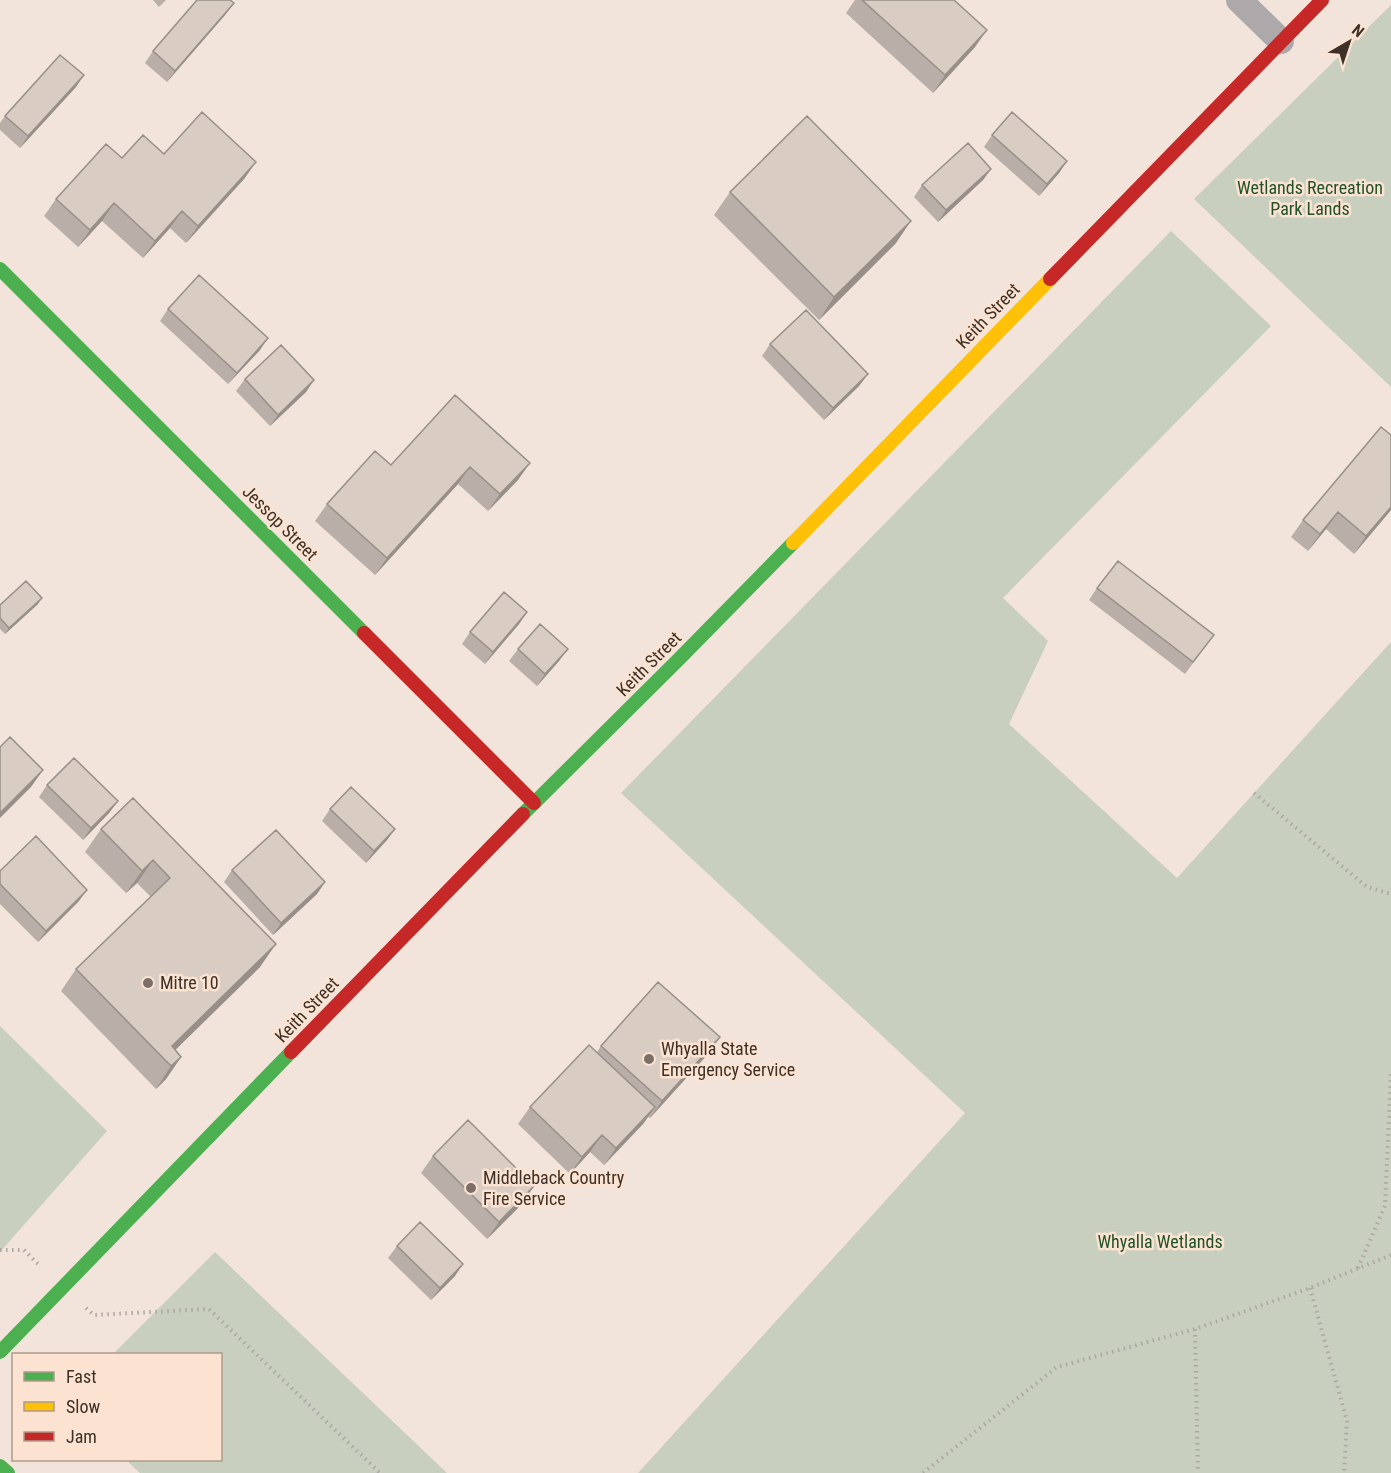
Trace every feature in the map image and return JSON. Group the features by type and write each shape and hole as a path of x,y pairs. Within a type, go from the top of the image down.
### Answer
{"main road":[{"name":"Keith Street","path":"0,1352 534,803 680,658 1322,0"},
{"name":"Jessop Street","path":"0,269 534,803"},
{"path":"0,1466 8,1473"}],"street":[{"path":"1239,0 1281,41"}],"path":[{"path":"1254,793 1367,887 1391,894"},
{"path":"1358,1268 1385,1206 1391,1074"},
{"path":"0,1250 24,1250 62,1288 94,1315 209,1309 380,1473"},
{"path":"923,1473 1057,1367 1195,1329 1310,1288 1391,1255"},
{"path":"1310,1288 1347,1421 1344,1473"},
{"path":"1195,1329 1198,1473"}],"green space":[{"name":"Wetlands Recreation Park Lands","path":"1391,5 1391,387 1194,199"},
{"name":"Whyalla Wetlands","path":"1171,231 1271,326 1003,598 1048,641 1009,724 1177,878 1391,642 1391,1473 638,1473 965,1113 621,793"},
{"path":"0,1026 107,1131 0,1252"},
{"path":"215,1252 447,1473 140,1473 127,1461 222,1461 222,1353 114,1353"}],"building":[{"path":"197,0 230,0 234,3 175,71 153,51"},
{"path":"862,0 954,0 987,30 945,75"},
{"path":"60,55 84,75 28,136 5,116"},
{"path":"202,112 256,162 198,226 182,211 155,241 114,203 90,230 56,199 106,144 122,158 143,135 164,154"},
{"path":"1012,112 1067,161 1047,184 992,135"},
{"path":"807,116 911,221 834,297 730,192"},
{"path":"968,143 991,169 946,210 922,185"},
{"path":"199,275 268,338 237,373 168,309"},
{"path":"806,310 868,374 833,408 770,344"},
{"path":"281,345 314,380 278,415 245,379"},
{"path":"455,395 530,463 500,494 470,467 387,558 327,504 375,451 391,465"},
{"path":"1381,427 1391,435 1391,507 1366,536 1338,512 1320,534 1303,520"},
{"path":"1118,561 1214,635 1193,662 1097,588"},
{"path":"26,581 42,598 9,628 0,618 0,605"},
{"path":"504,592 527,612 493,652 470,632"},
{"path":"540,624 568,649 545,674 518,649"},
{"path":"10,737 43,770 0,813 0,747"},
{"path":"74,758 118,801 91,828 47,785"},
{"path":"351,787 395,829 374,851 330,809"},
{"path":"133,798 276,944 172,1046 181,1057 171,1066 76,969 170,878 153,860 142,871 101,829"},
{"path":"276,830 325,882 281,923 232,870"},
{"path":"36,836 87,890 46,931 0,884 0,871"},
{"name":"Whyalla State Emergency Service","path":"658,982 720,1037 662,1101 601,1046"},
{"path":"589,1045 655,1107 616,1148 602,1135 582,1157 530,1107"},
{"path":"468,1120 534,1186 499,1222 433,1156"},
{"path":"420,1222 463,1264 440,1288 397,1246"}],"traffic: fast":[{"path":"0,269 364,633"},
{"path":"523,814 793,543"},
{"path":"0,1352 291,1052"},
{"path":"0,1466 8,1473"}],"traffic: slow":[{"path":"793,543 1050,279"}],"traffic: jam":[{"path":"1050,279 1322,0"},
{"path":"364,633 534,803"},
{"path":"291,1052 523,814"}],"place":[{"name":"Mitre 10","path":"148,983"},
{"name":"Whyalla State Emergency Service","path":"649,1059"},
{"name":"Middleback Country Fire Service","path":"471,1188"}]}
